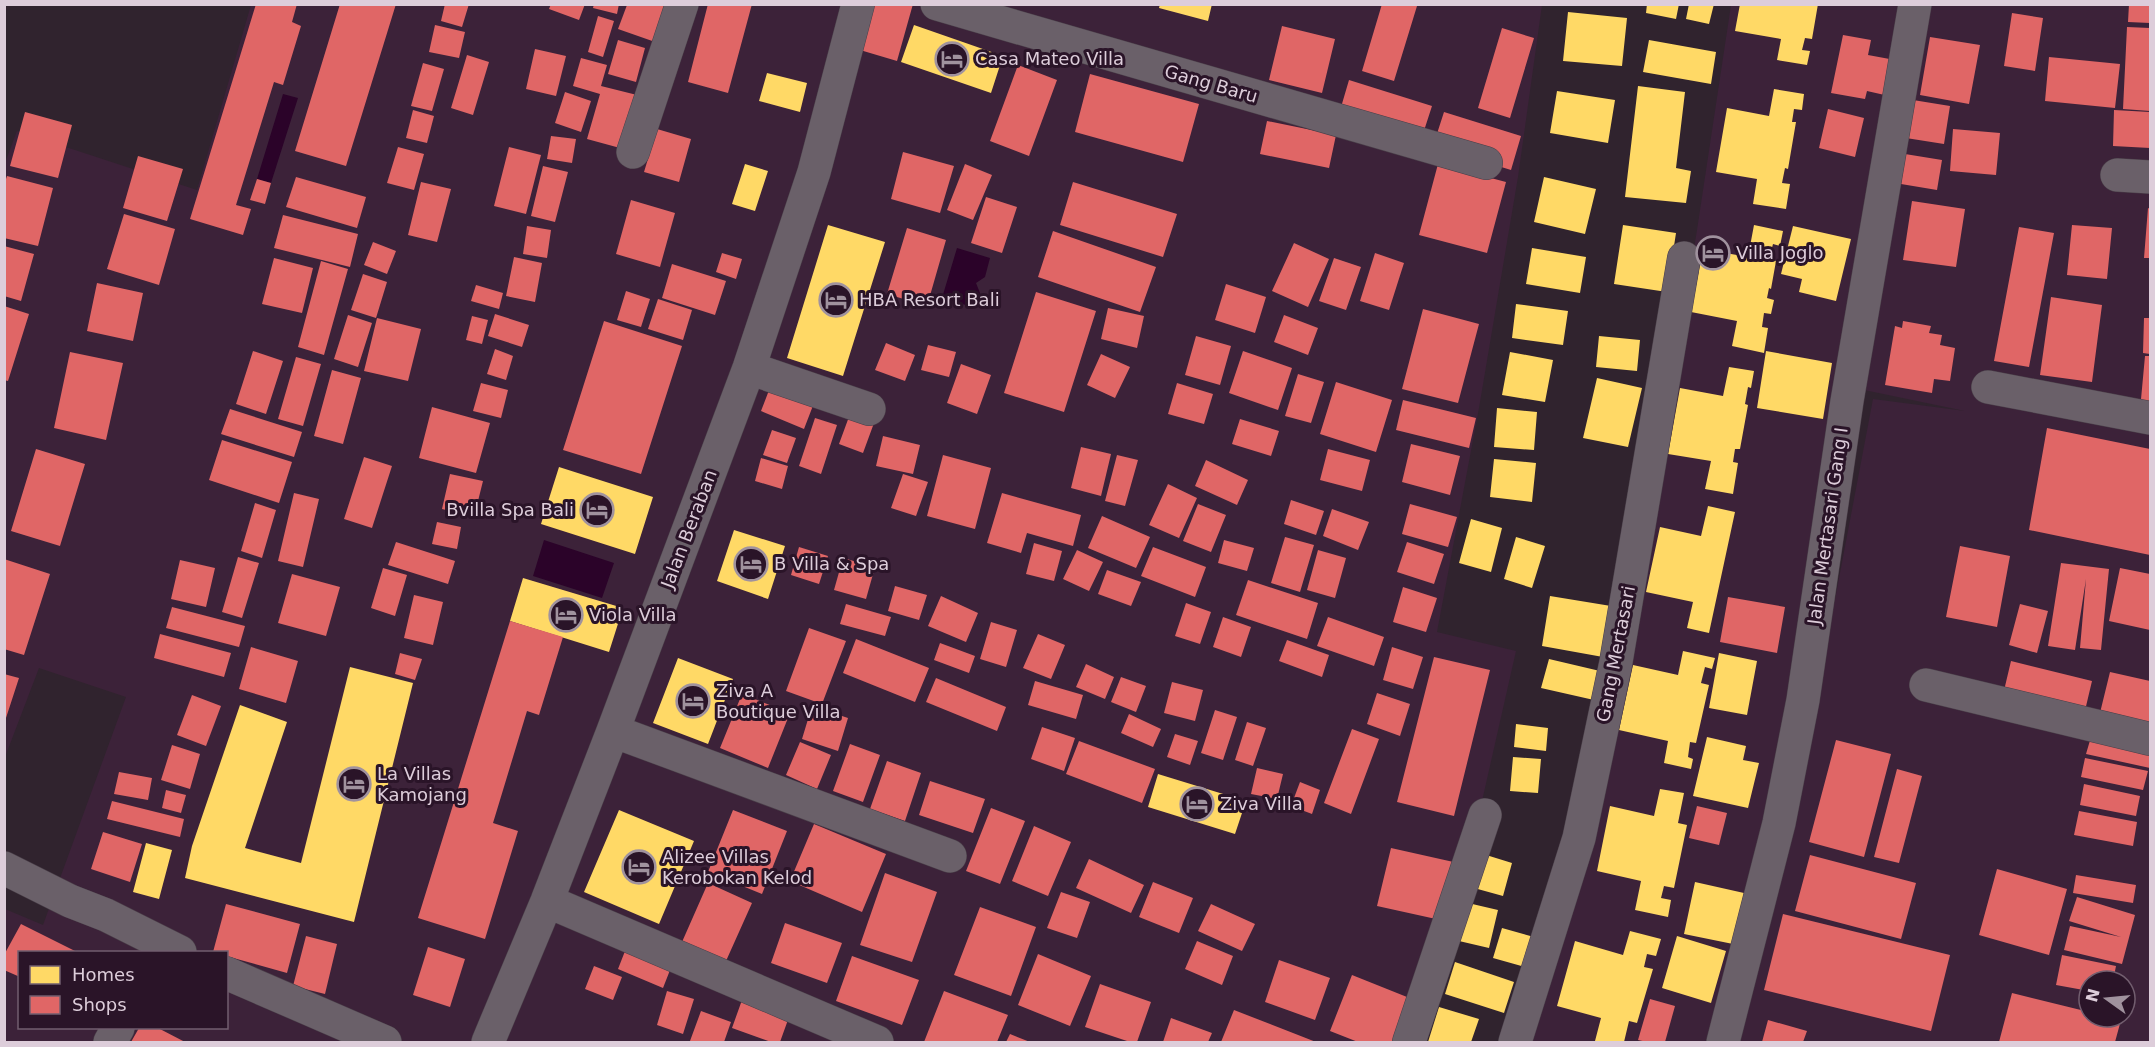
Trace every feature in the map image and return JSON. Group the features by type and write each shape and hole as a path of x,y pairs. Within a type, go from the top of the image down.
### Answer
{"street":[{"path":"633,152 682,4"},
{"name":"Jalan Beraban","path":"488,1042 547,901 613,731 749,368 814,172 858,4"},
{"name":"Gang Baru","path":"937,4 1486,163"},
{"name":"Jalan Mertasari Gang I","path":"1723,1042 1779,823 1803,700 1847,401 1915,4"},
{"path":"2117,175 2151,177"},
{"name":"Gang Mertasari","path":"1515,1042 1581,827 1616,662 1684,258"},
{"path":"749,368 869,409"},
{"path":"1988,387 2151,418"},
{"path":"1926,685 2151,739"},
{"path":"613,731 950,856"},
{"path":"1409,1042 1485,815"},
{"path":"4,868 167,950"},
{"path":"547,901 877,1042"},
{"path":"228,974 373,1040"}],"shaded area":[{"path":"251,5 1542,5 1518,177 1479,408 1437,632 1516,651 1480,810 1403,1042 5,1042 5,909 43,925 126,697 39,668 5,757 5,163 17,131 197,190"},
{"path":"1731,5 2150,5 2150,1042 1739,1042 1752,995 1814,710 1873,399 1965,411 1845,386 1800,697 1715,1042 1520,1042 1627,662"},
{"path":"283,94 298,98 271,183 257,179"},
{"path":"957,248 990,258 985,277 976,283 980,293 976,308 942,298"},
{"path":"544,540 614,563 602,598 533,576"}],"building: Homes":[{"path":"1160,4 1212,4 1208,21 1159,8"},
{"path":"1647,4 1679,4 1676,19 1646,13"},
{"path":"1689,4 1714,4 1709,24 1686,19"},
{"path":"1740,4 1818,4 1812,39 1805,38 1802,50 1810,51 1807,65 1777,60 1781,39 1735,31"},
{"path":"1568,12 1627,18 1622,66 1563,61"},
{"name":"Casa Mateo Villa","path":"914,25 1003,56 991,93 901,62"},
{"path":"1649,40 1716,52 1711,84 1643,72"},
{"path":"767,73 807,83 800,112 759,101"},
{"path":"1638,86 1685,92 1676,168 1691,171 1686,203 1625,197"},
{"path":"1774,89 1804,94 1802,110 1794,109 1792,122 1796,122 1788,169 1785,168 1782,183 1790,184 1786,209 1753,204 1757,179 1716,172 1727,108 1769,116"},
{"path":"1557,91 1615,100 1608,143 1550,133"},
{"path":"745,164 768,171 755,211 732,204"},
{"path":"1544,177 1596,189 1585,234 1534,222"},
{"name":"HBA Resort Bali","path":"828,225 885,242 843,376 787,358"},
{"path":"1623,225 1676,233 1667,292 1614,284"},
{"path":"1754,225 1783,231 1780,246 1773,244 1769,259 1776,261 1767,298 1774,300 1771,314 1764,313 1762,327 1768,328 1764,353 1732,346 1737,321 1691,312 1703,249 1748,257"},
{"path":"1793,226 1851,239 1836,301 1799,292 1802,279 1781,274"},
{"path":"1532,248 1586,257 1580,293 1526,284"},
{"path":"1516,304 1568,311 1563,345 1512,338"},
{"path":"1599,336 1640,340 1637,371 1596,367"},
{"path":"1766,351 1832,363 1823,419 1757,408"},
{"path":"1510,352 1553,360 1545,402 1502,395"},
{"path":"1729,367 1754,371 1751,388 1748,387 1745,404 1748,405 1740,449 1735,449 1733,462 1738,463 1733,494 1705,489 1711,461 1668,454 1680,388 1723,396"},
{"path":"1597,378 1642,388 1628,447 1583,438"},
{"path":"1497,408 1537,412 1534,450 1494,447"},
{"path":"1494,459 1536,463 1532,502 1490,497"},
{"name":"Bvilla Spa Bali","path":"559,467 653,497 635,554 541,524"},
{"path":"1708,506 1735,512 1709,633 1687,628 1693,602 1646,592 1660,527 1701,536"},
{"path":"1471,519 1502,528 1491,572 1459,563"},
{"name":"B Villa & Spa","path":"734,530 785,546 768,599 717,581"},
{"path":"1516,537 1545,546 1532,588 1504,579"},
{"name":"Viola Villa","path":"523,578 623,608 609,652 510,621"},
{"path":"1550,596 1611,606 1603,657 1542,646"},
{"path":"1683,651 1715,658 1712,669 1705,667 1701,683 1709,685 1696,743 1690,742 1688,757 1693,759 1691,769 1664,763 1668,741 1619,730 1633,665 1678,675"},
{"path":"1719,653 1757,661 1747,715 1709,708"},
{"name":"Ziva A Boutique Villa","path":"678,658 733,679 708,744 653,723"},
{"path":"1549,659 1600,671 1594,700 1541,688"},
{"name":"La Villas Kamojang","path":"350,667 413,683 354,922 185,878 192,846 240,705 287,722 245,848 301,863"},
{"path":"1516,724 1548,728 1546,751 1514,747"},
{"path":"1707,737 1746,746 1743,760 1759,763 1748,808 1693,796"},
{"path":"1513,757 1541,759 1538,793 1510,791"},
{"name":"Ziva Villa","path":"1158,774 1246,801 1235,834 1148,807"},
{"path":"1660,789 1684,793 1678,823 1687,825 1674,888 1664,886 1661,898 1671,900 1668,917 1635,910 1641,881 1597,871 1610,806 1654,816"},
{"name":"Alizee Villas Kerobokan Kelod","path":"619,810 694,841 659,924 584,892"},
{"path":"146,843 172,850 159,899 133,892"},
{"path":"1483,854 1512,863 1503,896 1474,888"},
{"path":"1695,882 1744,893 1733,944 1684,934"},
{"path":"1468,903 1498,910 1489,948 1459,941"},
{"path":"1502,928 1534,937 1525,967 1493,958"},
{"path":"1630,931 1661,939 1656,956 1647,954 1644,967 1653,969 1637,1023 1629,1021 1624,1042 1595,1041 1601,1018 1557,1006 1575,941 1623,955"},
{"path":"1677,936 1726,951 1711,1003 1662,988"},
{"path":"1455,962 1514,982 1504,1013 1445,994"},
{"path":"1439,1007 1479,1019 1471,1042 1428,1042"}],"building: Shops":[{"path":"256,4 297,4 292,22 301,26 283,85 274,82 236,205 251,209 243,235 190,219"},
{"path":"340,4 396,4 346,166 295,151"},
{"path":"445,4 469,4 462,27 441,21"},
{"path":"551,4 585,4 579,20 549,9"},
{"path":"594,4 619,4 617,14 593,8"},
{"path":"708,4 752,4 728,93 688,82"},
{"path":"873,4 887,6 888,4 913,4 897,61 860,50"},
{"path":"1382,4 1417,6 1394,81 1362,71"},
{"path":"2129,4 2150,4 2150,23 2128,22"},
{"path":"627,5 671,5 658,43 618,29"},
{"path":"2012,13 2043,18 2035,71 2004,66"},
{"path":"598,16 614,21 603,57 588,52"},
{"path":"435,25 465,32 459,58 429,52"},
{"path":"1282,26 1335,39 1322,93 1269,80"},
{"path":"2127,27 2150,28 2150,111 2123,109"},
{"path":"1502,28 1534,38 1510,118 1478,108"},
{"path":"1843,35 1871,40 1868,55 1895,60 1889,96 1867,91 1865,99 1831,93"},
{"path":"1930,37 1980,45 1969,104 1920,95"},
{"path":"618,40 645,48 636,82 608,74"},
{"path":"535,49 566,56 556,96 526,89"},
{"path":"467,55 489,62 473,115 451,108"},
{"path":"2049,57 2120,64 2115,108 2045,101"},
{"path":"581,58 607,65 601,86 645,97 631,151 587,139 600,94 573,86"},
{"path":"423,63 444,69 432,111 411,106"},
{"path":"1018,65 1057,80 1029,156 990,141"},
{"path":"1090,74 1199,104 1183,162 1075,132"},
{"path":"1349,80 1432,106 1421,140 1339,114"},
{"path":"565,92 591,101 581,132 555,123"},
{"path":"1913,100 1950,106 1944,144 1906,138"},
{"path":"1828,109 1864,118 1855,157 1819,148"},
{"path":"413,110 434,116 427,143 406,138"},
{"path":"2114,110 2150,112 2150,148 2113,146"},
{"path":"25,112 72,125 58,178 10,166"},
{"path":"1444,112 1521,136 1511,170 1433,146"},
{"path":"1267,121 1336,135 1329,168 1260,154"},
{"path":"657,129 691,139 679,182 644,172"},
{"path":"1953,129 2000,133 1996,175 1950,171"},
{"path":"551,136 576,139 572,163 547,159"},
{"path":"398,147 424,154 414,190 387,183"},
{"path":"509,147 541,155 526,214 494,206"},
{"path":"903,152 954,166 940,213 891,199"},
{"path":"1905,154 1942,160 1937,190 1901,184"},
{"path":"138,156 183,169 167,221 123,208"},
{"path":"965,164 992,175 973,220 947,210"},
{"path":"1438,164 1506,182 1487,253 1419,235"},
{"path":"543,166 568,172 555,222 531,216"},
{"path":"7,176 53,188 38,246 4,238 4,185"},
{"path":"296,177 366,197 357,228 286,207"},
{"path":"257,179 271,183 265,204 250,200"},
{"path":"421,182 451,189 437,242 408,235"},
{"path":"1073,182 1177,214 1163,257 1060,225"},
{"path":"986,197 1017,207 1002,253 971,243"},
{"path":"631,200 675,213 660,267 616,254"},
{"path":"1912,201 1965,209 1956,267 1903,260"},
{"path":"2148,208 2150,209 2150,258 2144,258"},
{"path":"124,214 175,229 159,285 107,269"},
{"path":"283,215 358,234 350,267 274,248"},
{"path":"2072,225 2112,228 2107,279 2067,275"},
{"path":"527,226 551,230 547,258 523,254"},
{"path":"2019,227 2054,233 2029,367 1994,361"},
{"path":"907,228 946,240 927,306 887,294"},
{"path":"1053,231 1156,267 1140,312 1038,277"},
{"path":"373,242 396,251 387,274 364,265"},
{"path":"1294,243 1329,259 1308,307 1272,291"},
{"path":"4,246 34,254 21,301 4,296"},
{"path":"722,253 742,259 736,279 716,272"},
{"path":"1375,253 1404,263 1389,310 1360,301"},
{"path":"514,257 542,263 535,302 506,296"},
{"path":"274,258 313,268 302,313 262,304"},
{"path":"1334,258 1361,267 1346,310 1319,301"},
{"path":"321,261 348,269 324,355 298,347"},
{"path":"672,264 726,281 715,315 662,298"},
{"path":"363,274 387,282 376,318 351,310"},
{"path":"97,283 143,293 133,341 87,331"},
{"path":"1226,284 1266,297 1255,333 1215,320"},
{"path":"476,285 503,293 499,309 471,301"},
{"path":"626,291 650,299 641,327 617,320"},
{"path":"1036,292 1096,311 1064,412 1004,393"},
{"path":"2051,297 2102,305 2092,382 2040,375"},
{"path":"658,299 692,310 683,340 648,329"},
{"path":"4,306 29,314 8,381 4,380"},
{"path":"1108,308 1144,316 1137,348 1101,339"},
{"path":"1423,309 1479,324 1458,403 1402,389"},
{"path":"495,314 529,325 522,347 488,336"},
{"path":"348,315 372,323 358,367 334,359"},
{"path":"1284,315 1318,328 1308,355 1274,342"},
{"path":"472,316 488,320 482,344 466,340"},
{"path":"377,318 421,329 408,381 364,371"},
{"path":"2144,318 2150,318 2150,354 2143,353"},
{"path":"604,321 682,346 641,474 563,450"},
{"path":"1903,321 1931,326 1929,333 1942,335 1940,345 1955,348 1950,381 1934,379 1932,393 1885,385 1895,326 1902,328"},
{"path":"1196,336 1231,346 1220,385 1185,375"},
{"path":"886,343 915,355 905,381 875,370"},
{"path":"928,345 956,352 949,377 921,370"},
{"path":"495,349 513,356 506,380 487,374"},
{"path":"253,351 283,361 266,414 236,404"},
{"path":"1243,351 1292,368 1278,410 1229,393"},
{"path":"70,352 123,363 106,440 54,428"},
{"path":"1101,354 1130,367 1115,398 1087,385"},
{"path":"2145,356 2150,356 2150,411 2140,410"},
{"path":"296,357 321,364 303,426 278,419"},
{"path":"961,364 991,375 977,414 947,403"},
{"path":"332,370 361,378 343,444 314,436"},
{"path":"1298,374 1324,382 1311,423 1285,416"},
{"path":"1336,382 1392,400 1376,452 1320,434"},
{"path":"481,383 508,390 501,418 473,411"},
{"path":"1177,383 1213,394 1204,424 1168,414"},
{"path":"771,385 814,403 804,429 761,411"},
{"path":"1403,400 1476,418 1469,448 1396,430"},
{"path":"432,407 490,423 476,473 419,458"},
{"path":"230,409 302,432 294,457 221,434"},
{"path":"850,414 874,423 863,453 839,444"},
{"path":"815,418 837,425 821,474 799,466"},
{"path":"1240,419 1279,431 1271,456 1232,444"},
{"path":"2047,428 2150,449 2150,555 2029,530"},
{"path":"772,430 796,438 787,463 763,455"},
{"path":"883,436 920,445 913,474 876,466"},
{"path":"222,440 292,462 279,503 209,480"},
{"path":"1411,444 1460,456 1450,495 1402,482"},
{"path":"1081,447 1111,454 1101,496 1071,488"},
{"path":"36,449 85,464 60,546 11,531"},
{"path":"1328,449 1370,460 1362,491 1320,480"},
{"path":"943,455 991,468 975,529 927,516"},
{"path":"1117,455 1138,460 1125,506 1105,501"},
{"path":"364,457 392,466 372,528 344,519"},
{"path":"761,458 788,466 782,489 755,481"},
{"path":"1206,460 1248,480 1237,505 1195,486"},
{"path":"450,474 483,481 474,517 442,509"},
{"path":"903,474 928,482 916,516 891,508"},
{"path":"1168,484 1197,498 1179,538 1149,525"},
{"path":"294,493 319,499 303,567 278,561"},
{"path":"1002,493 1081,515 1073,546 1027,533 1021,553 987,543"},
{"path":"1291,500 1324,511 1316,535 1284,524"},
{"path":"255,503 276,510 262,558 241,551"},
{"path":"1198,504 1226,515 1211,552 1183,541"},
{"path":"1410,504 1457,517 1448,547 1402,534"},
{"path":"1332,509 1369,522 1358,550 1323,536"},
{"path":"1102,516 1150,537 1136,568 1088,548"},
{"path":"437,522 461,527 457,549 432,544"},
{"path":"1285,537 1314,545 1300,592 1271,583"},
{"path":"1224,540 1254,548 1247,571 1218,563"},
{"path":"396,542 455,561 448,584 388,565"},
{"path":"1407,542 1444,554 1434,584 1397,572"},
{"path":"1034,543 1062,551 1054,581 1026,574"},
{"path":"1960,546 2010,556 1997,627 1946,617"},
{"path":"799,547 828,556 819,584 791,575"},
{"path":"1153,547 1206,567 1195,597 1141,576"},
{"path":"1077,550 1103,562 1089,591 1063,579"},
{"path":"1318,550 1346,558 1335,598 1307,590"},
{"path":"238,557 259,563 242,618 222,612"},
{"path":"843,558 875,567 866,599 834,590"},
{"path":"4,559 50,574 24,655 4,649"},
{"path":"180,560 215,568 206,607 171,599"},
{"path":"2061,563 2109,569 2101,650 2080,648 2086,579 2075,650 2048,646"},
{"path":"383,568 407,575 395,616 371,608"},
{"path":"2120,568 2150,574 2150,630 2109,621"},
{"path":"1107,570 1141,582 1131,606 1098,594"},
{"path":"292,574 340,587 326,636 278,623"},
{"path":"1248,580 1318,603 1307,639 1236,615"},
{"path":"895,586 927,595 919,620 888,611"},
{"path":"1403,587 1437,598 1426,632 1393,622"},
{"path":"414,595 443,602 433,645 404,638"},
{"path":"941,596 978,613 966,642 928,626"},
{"path":"1728,597 1785,607 1777,653 1720,642"},
{"path":"1186,603 1211,612 1200,644 1175,636"},
{"path":"846,604 891,617 885,636 840,624"},
{"path":"2020,604 2048,611 2037,653 2009,645"},
{"path":"172,607 245,626 239,647 166,628"},
{"path":"1223,617 1251,627 1241,657 1213,647"},
{"path":"1328,617 1384,637 1374,666 1317,646"},
{"path":"510,621 563,637 539,715 527,711 493,823 518,831 485,939 418,918"},
{"path":"991,622 1017,630 1006,667 980,659"},
{"path":"809,628 846,641 822,704 786,691"},
{"path":"160,634 231,653 224,677 154,658"},
{"path":"1038,634 1065,645 1051,679 1023,668"},
{"path":"856,639 929,668 915,702 843,673"},
{"path":"1287,640 1329,655 1322,677 1279,661"},
{"path":"940,643 975,656 969,673 934,660"},
{"path":"251,647 298,661 286,703 239,689"},
{"path":"1392,647 1423,657 1413,689 1383,680"},
{"path":"400,653 422,659 415,680 395,674"},
{"path":"1434,657 1490,670 1454,816 1397,802"},
{"path":"2011,661 2092,681 2083,719 2002,699"},
{"path":"1086,664 1114,677 1105,699 1076,687"},
{"path":"2110,672 2150,681 2150,733 2098,721"},
{"path":"4,674 19,678 5,721 4,721"},
{"path":"1121,677 1146,686 1136,712 1111,702"},
{"path":"936,678 1006,707 997,731 926,702"},
{"path":"1035,681 1083,695 1076,719 1028,705"},
{"path":"1172,682 1203,690 1195,721 1164,713"},
{"path":"1377,693 1410,704 1400,736 1367,724"},
{"path":"742,694 790,713 768,768 720,748"},
{"path":"192,695 221,706 206,746 177,735"},
{"path":"812,706 848,718 838,751 802,739"},
{"path":"1215,710 1237,717 1223,760 1201,753"},
{"path":"1129,714 1161,729 1153,747 1121,733"},
{"path":"1247,722 1266,728 1253,766 1235,760"},
{"path":"1042,727 1075,738 1064,771 1031,759"},
{"path":"1352,729 1379,739 1351,814 1324,803"},
{"path":"1175,734 1198,741 1190,765 1167,757"},
{"path":"2091,737 2150,749 2150,768 2086,754"},
{"path":"1836,740 1891,754 1864,857 1809,842"},
{"path":"1079,741 1155,769 1142,803 1066,774"},
{"path":"800,742 831,755 817,789 786,775"},
{"path":"850,744 880,755 863,802 833,791"},
{"path":"172,745 200,754 190,789 161,780"},
{"path":"2085,758 2148,771 2143,790 2081,777"},
{"path":"887,761 921,773 905,821 870,809"},
{"path":"1257,768 1283,774 1277,799 1251,794"},
{"path":"1897,769 1922,776 1899,863 1874,857"},
{"path":"119,772 152,778 148,800 114,794"},
{"path":"930,781 985,799 973,833 919,815"},
{"path":"1300,782 1320,790 1312,814 1291,806"},
{"path":"2084,784 2140,796 2136,816 2080,805"},
{"path":"166,790 186,795 181,813 162,808"},
{"path":"112,801 184,819 180,837 107,819"},
{"path":"1697,806 1727,813 1719,845 1689,838"},
{"path":"991,808 1025,821 1000,884 966,871"},
{"path":"733,810 787,831 762,894 708,872"},
{"path":"2079,811 2137,822 2133,846 2074,835"},
{"path":"814,824 886,854 862,912 790,881"},
{"path":"1034,826 1071,842 1048,896 1012,881"},
{"path":"103,832 142,844 130,882 91,869"},
{"path":"1391,848 1458,863 1445,921 1377,906"},
{"path":"1810,855 1916,883 1901,939 1795,911"},
{"path":"1089,859 1144,885 1131,913 1076,888"},
{"path":"1997,869 2067,889 2049,955 1979,935"},
{"path":"885,873 937,892 912,962 860,945"},
{"path":"2076,875 2136,885 2133,903 2073,893"},
{"path":"1153,882 1193,898 1179,933 1139,917"},
{"path":"708,883 752,903 726,961 682,942"},
{"path":"1061,892 1090,902 1077,938 1047,928"},
{"path":"2077,897 2135,915 2122,964 2064,950 2070,926 2121,937 2069,921"},
{"path":"226,904 300,924 287,973 228,957 228,951 213,951"},
{"path":"1211,904 1255,924 1242,951 1198,931"},
{"path":"980,907 1036,927 1011,996 954,975"},
{"path":"1783,914 1950,955 1931,1031 1764,990"},
{"path":"785,923 842,943 827,983 771,963"},
{"path":"21,924 75,951 18,951 18,976 4,970 4,955"},
{"path":"306,936 337,944 325,994 293,986"},
{"path":"1197,941 1233,956 1222,985 1185,969"},
{"path":"627,946 672,965 663,988 618,969"},
{"path":"428,947 465,959 450,1007 413,995"},
{"path":"1038,954 1091,976 1070,1026 1018,1005"},
{"path":"2062,955 2116,966 2115,969 2077,969 2077,989 2056,985"},
{"path":"852,956 919,980 902,1025 836,1001"},
{"path":"1279,960 1330,978 1315,1020 1265,1002"},
{"path":"594,966 622,977 613,1000 585,989"},
{"path":"1352,975 1417,1001 1401,1042 1358,1042 1330,1031"},
{"path":"1100,984 1151,1002 1137,1042 1130,1042 1085,1027"},
{"path":"667,991 694,999 683,1034 657,1025"},
{"path":"944,991 1008,1015 997,1042 924,1042"},
{"path":"2012,993 2077,1009 2077,1029 2119,1029 2115,1042 1999,1042"},
{"path":"1650,999 1675,1006 1665,1042 1638,1040"},
{"path":"742,1000 789,1017 780,1042 771,1042 732,1028"},
{"path":"1234,1010 1316,1042 1221,1042"},
{"path":"701,1011 731,1022 724,1042 690,1041"},
{"path":"1171,1018 1212,1033 1208,1042 1163,1042"},
{"path":"1768,1020 1807,1031 1803,1042 1762,1042"},
{"path":"138,1029 160,1029 185,1042 131,1042"},
{"path":"1010,1034 1030,1042 1006,1042"}],"place":[{"name":"Casa Mateo Villa","path":"952,59"},
{"name":"Villa Joglo","path":"1713,253"},
{"name":"HBA Resort Bali","path":"836,300"},
{"name":"Bvilla Spa Bali","path":"597,510"},
{"name":"B Villa & Spa","path":"751,564"},
{"name":"Viola Villa","path":"566,615"},
{"name":"Ziva A Boutique Villa","path":"693,701"},
{"name":"La Villas Kamojang","path":"354,784"},
{"name":"Ziva Villa","path":"1197,804"},
{"name":"Alizee Villas Kerobokan Kelod","path":"639,867"}]}
